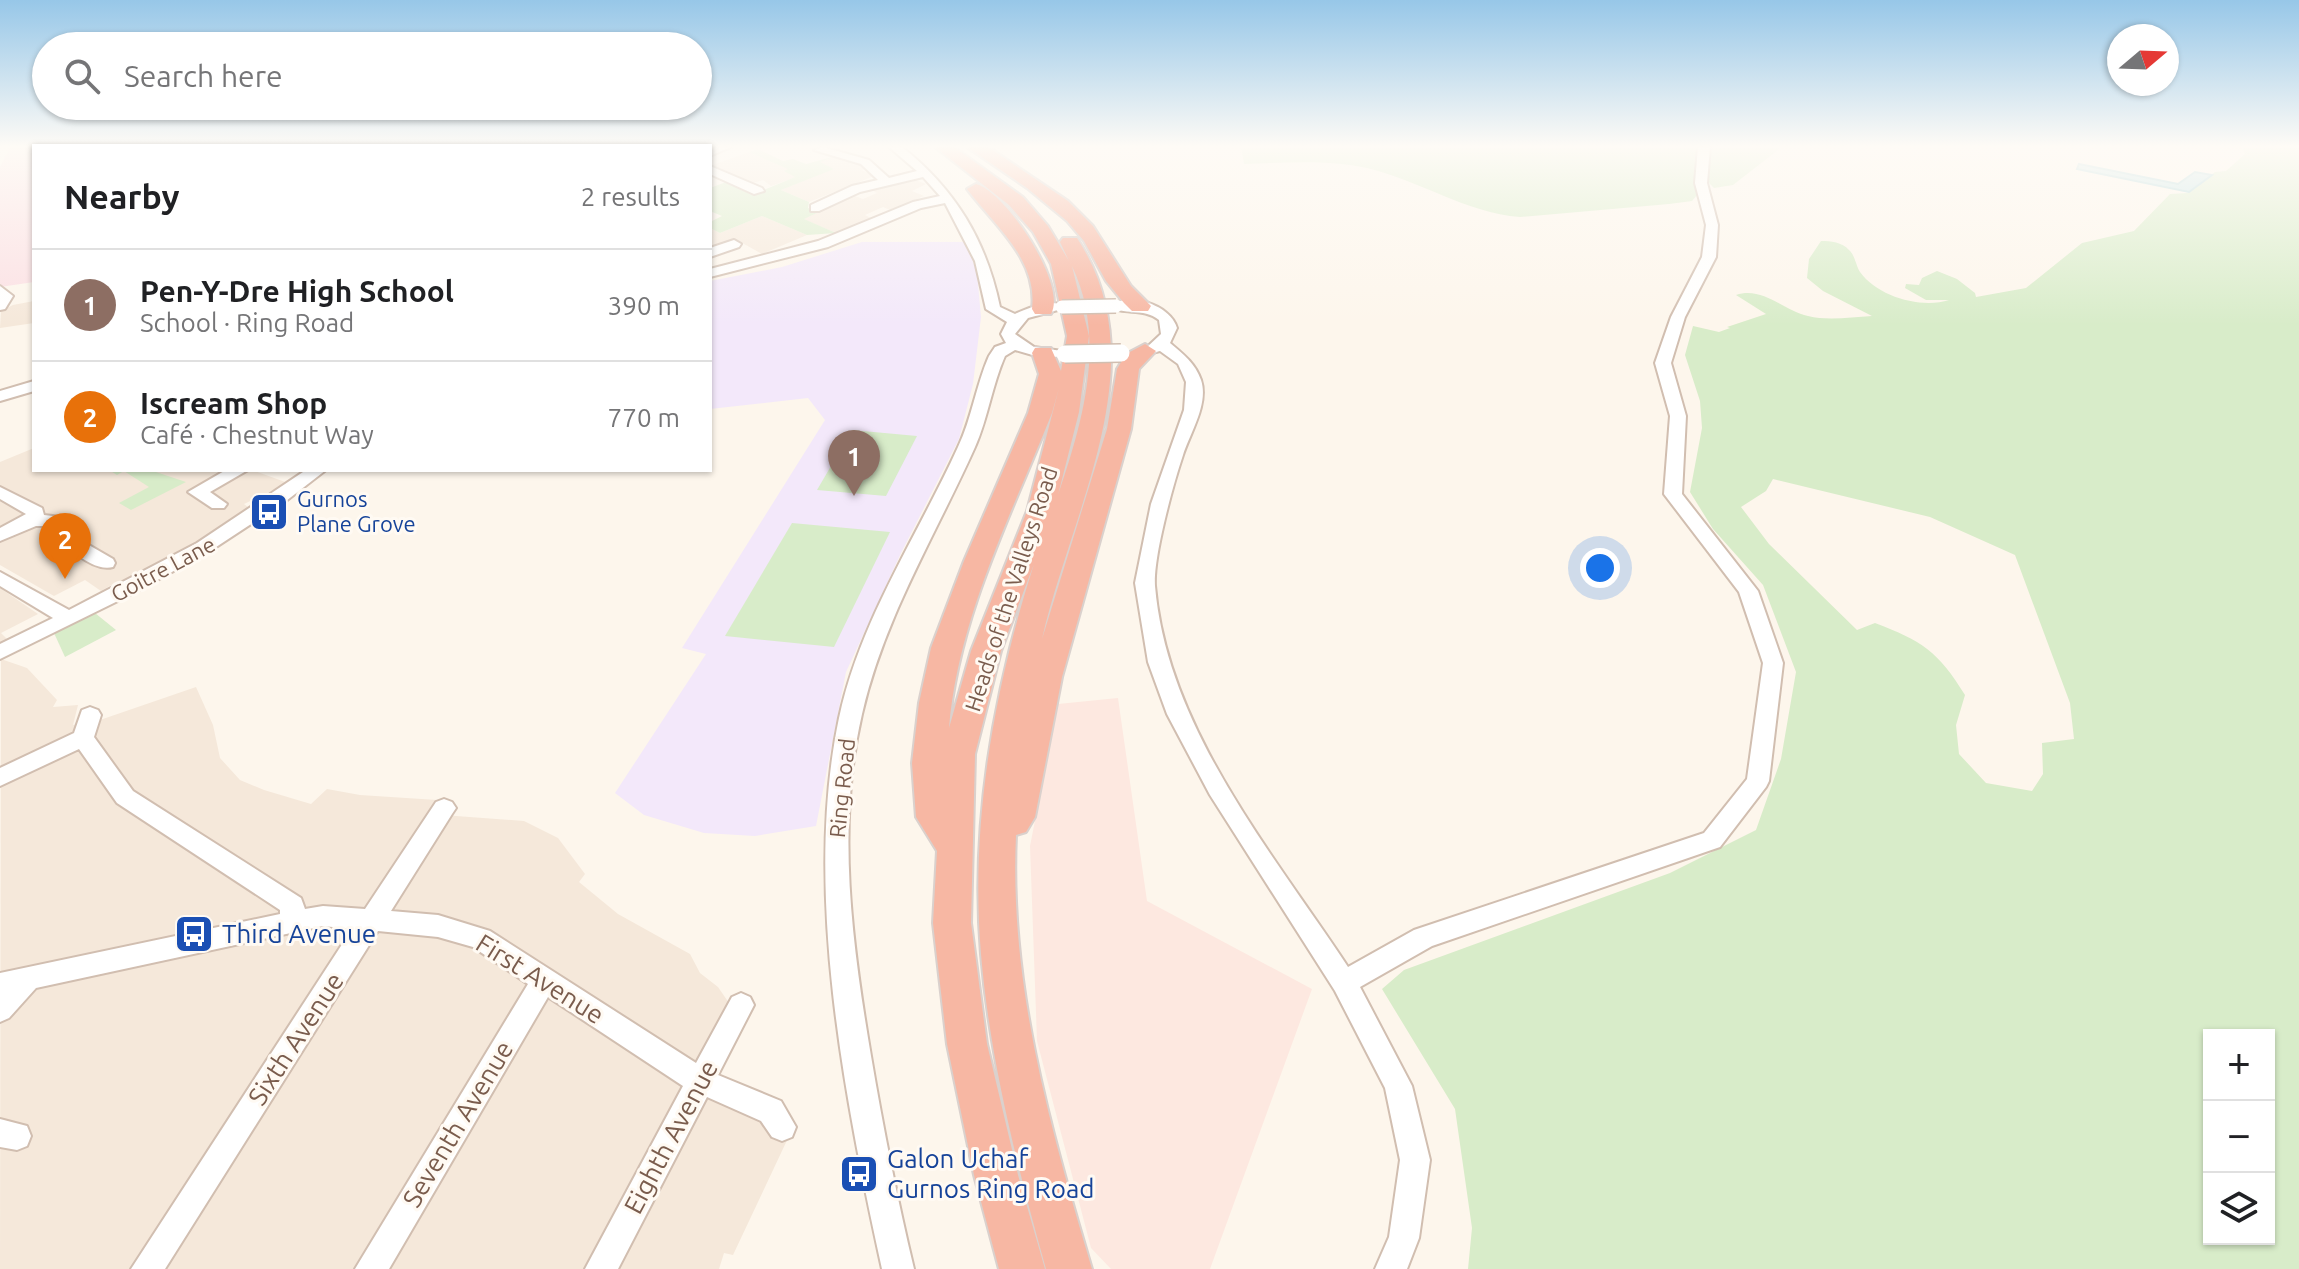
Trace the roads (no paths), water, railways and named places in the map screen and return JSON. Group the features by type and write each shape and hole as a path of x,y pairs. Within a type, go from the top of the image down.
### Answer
{"highway":[{"path":"991,206 1015,232 1030,255 1052,308"},
{"name":"Heads of the Valleys Road","path":"1020,206 1041,230 1061,264 1078,336 1067,412 1040,511 986,651 958,754 952,923 967,1044 996,1175 1022,1269"},
{"name":"Heads of the Valleys Road","path":"1039,206 1061,228 1079,255 1094,296 1101,334 1102,372 1096,412 1039,593 1016,681 998,842 999,931 1010,1042 1037,1160 1069,1269"},
{"path":"1061,206 1087,232 1128,298 1140,306"},
{"path":"998,842 1018,817 1046,677 1119,429 1128,369 1143,349"},
{"path":"953,847 933,817 929,763 935,703 946,648 1040,413 1051,374 1041,351"}],"street":[{"path":"815,208 819,206"},
{"path":"712,272 823,244 914,206"},
{"path":"955,206 965,221 984,265 993,309 1015,320 1052,308 1140,306 1154,309 1168,319 1171,328 1169,337 1143,349"},
{"path":"1344,983 1423,938 1712,840 1758,781 1773,663 1748,591 1673,494 1678,416 1663,363 1678,317 1709,257 1712,225 1707,206"},
{"path":"712,252 734,244"},
{"path":"0,306 6,296 1,290"},
{"path":"1015,320 1008,334 1041,351 1143,349 1184,362 1194,382 1192,410 1160,504 1145,583 1158,662 1178,714 1218,789 1344,983 1398,1086 1415,1160 1404,1238 1391,1269"},
{"name":"Ring Road","path":"898,1269 875,1164 844,981 836,898 835,827 839,775 864,666 966,450 986,393 992,364 1000,350 1041,351"},
{"path":"0,396 32,387"},
{"path":"218,504 197,492 235,472"},
{"name":"Goitre Lane","path":"0,652 198,552 269,507 314,472"},
{"path":"0,492 36,512 33,520"},
{"path":"0,535 33,520 55,521 69,541 106,563"},
{"path":"0,578 68,618"},
{"path":"0,778 83,738 90,715"},
{"path":"83,738 125,797 292,905 293,922"},
{"name":"Sixth Avenue","path":"147,1269 444,808"},
{"name":"First Avenue","path":"0,984 323,916 438,926 481,939 700,1081 771,1111 782,1127"},
{"path":"0,1010 28,978"},
{"name":"Seventh Avenue","path":"371,1269 545,979"},
{"name":"Eighth Avenue","path":"601,1269 741,1005"}],"place":[{"name":"Pen-Y-Dre High School","path":"854,496"},
{"name":"Gurnos Plane Grove","path":"269,512"},
{"name":"Iscream Shop","path":"65,579"},
{"name":"Third Avenue","path":"194,934"},
{"name":"Galon Uchaf Gurnos Ring Road","path":"859,1174"}]}
